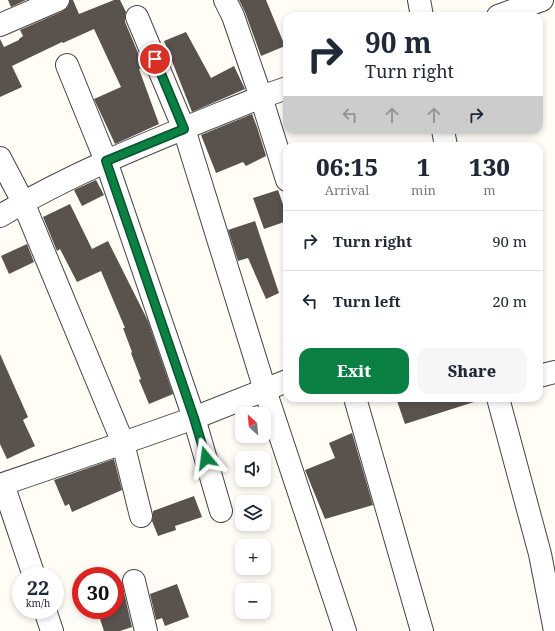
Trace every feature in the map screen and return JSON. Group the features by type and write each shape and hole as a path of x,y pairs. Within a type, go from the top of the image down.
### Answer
{"street":[{"path":"0,25 58,0"},
{"path":"225,0 233,16 283,167"},
{"path":"419,0 421,12"},
{"path":"509,12 542,0"},
{"path":"137,17 184,129 265,390 345,631"},
{"path":"67,66 106,161 194,418 221,511"},
{"path":"0,216 23,202 106,161 283,89"},
{"path":"0,158 23,202 123,443 141,516"},
{"path":"543,375 555,372"},
{"path":"31,567 1,481 123,443 194,418 283,383"},
{"path":"356,402 422,631"},
{"path":"499,402 540,554 555,631"},
{"path":"134,581 146,631"},
{"path":"48,619 52,631"}],"building":[{"path":"8,0 26,0 11,7"},
{"path":"70,0 73,0 79,14 114,0 120,0 126,12 125,22 144,67 139,69 159,124 115,144 94,99 121,87 94,29 63,43 62,42 12,66 22,87 0,97 0,39 4,47 19,40 23,36 20,30 63,11 68,7"},
{"path":"239,0 266,0 283,41 283,47 261,56"},
{"path":"186,32 211,78 234,66 245,89 192,112 164,41"},
{"path":"252,114 266,156 246,166 243,162 216,173 201,135"},
{"path":"96,180 104,195 82,206 74,190"},
{"path":"278,190 283,204 283,222 264,229 253,198"},
{"path":"70,204 92,249 108,241 148,321 173,394 149,404 139,380 141,379 123,328 125,328 101,271 77,282 60,249 57,251 43,217"},
{"path":"255,221 279,293 266,299 248,258 238,261 228,230"},
{"path":"27,244 34,262 9,274 1,256"},
{"path":"0,354 28,417 23,420 35,446 7,459 0,444"},
{"path":"397,402 474,402 405,424"},
{"path":"352,433 373,505 325,519 305,470 335,458 329,443"},
{"path":"114,459 122,490 72,512 69,504 65,506 54,480"},
{"path":"194,496 202,517 175,526 176,530 158,536 152,521 153,511"},
{"path":"177,584 189,617 165,626 162,618 156,620 150,594"},
{"path":"124,593 132,627 120,631 104,631 100,619 124,619"}],"route":[{"path":"155,59 184,129 106,161 194,418 206,458"}]}
